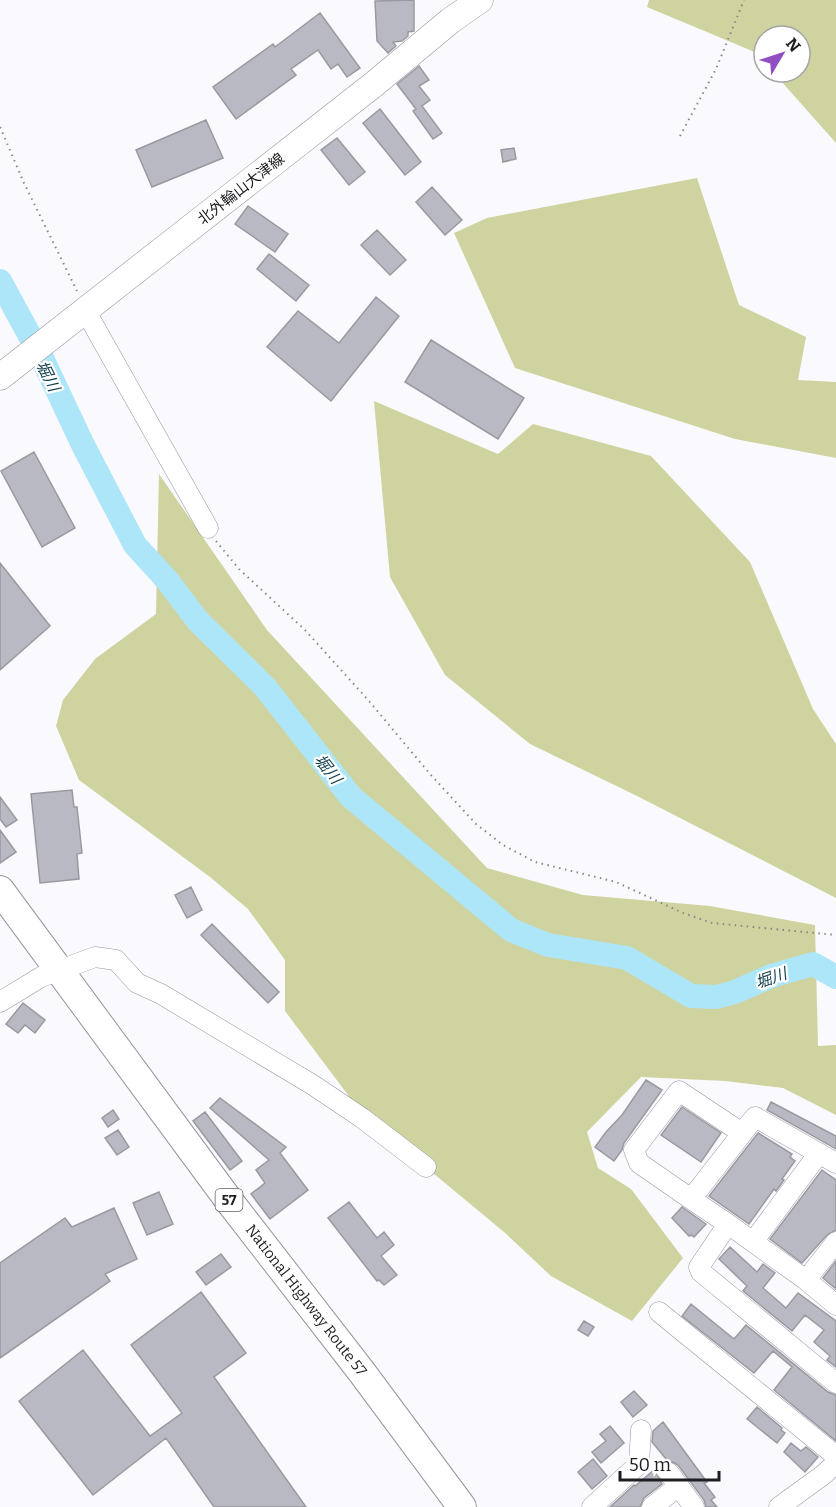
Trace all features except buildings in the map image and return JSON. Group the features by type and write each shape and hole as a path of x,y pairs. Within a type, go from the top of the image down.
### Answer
{"highway":[{"name":"National Highway Route 57","path":"0,890 51,974 144,1113 220,1218 347,1382 439,1507"},
{"name":"National Highway Route 57","path":"0,921 51,974 361,1371 462,1507"}],"main road":[{"name":"北外輪山大津線","path":"0,376 373,86 450,21 480,0"}],"street":[{"path":"86,310 208,528"},
{"path":"0,1002 51,974 95,957 116,960 136,983 161,994 313,1085 362,1118 426,1167"},
{"path":"742,1133 679,1091 634,1150 639,1163 806,1280 836,1305"},
{"path":"691,1199 755,1117 828,1158 753,1242"},
{"path":"728,1224 699,1267 701,1272 836,1383"},
{"path":"806,1280 836,1242"},
{"path":"651,1309 675,1340 745,1394 762,1395 836,1456"},
{"path":"592,1507 639,1464 641,1430"},
{"path":"779,1507 832,1475"},
{"path":"652,1507 674,1480 694,1507"}],"path":[{"path":"680,136 716,69 744,0"},
{"path":"0,127 24,183 61,254 86,310"},
{"path":"208,528 219,546 239,569 305,630 476,824 503,845 535,862 616,882 683,913 712,923 836,935"}],"green space":[{"path":"649,0 836,0 836,143 784,84 812,84 812,24 752,24 752,51 647,7"},
{"path":"697,178 739,305 806,337 798,380 836,382 836,458 735,439 515,368 454,233 487,218"},
{"path":"374,401 498,454 533,424 651,456 750,562 813,709 836,744 836,898 530,744 445,675 390,577"},
{"path":"159,474 267,630 487,868 583,895 710,906 815,925 818,1046 836,1045 836,1115 783,1088 725,1081 641,1077 587,1132 598,1168 631,1189 683,1258 632,1321 551,1276 504,1232 363,1115 285,1011 285,960 248,909 210,877 79,780 56,726 63,700 95,659 156,614"}],"waterway":[{"name":"堀川","path":"0,281 42,358 83,445 135,545 167,580 198,621 265,687 351,797 511,930 548,945 627,958 691,996 716,997 735,992 771,976 813,964 836,977"}]}
